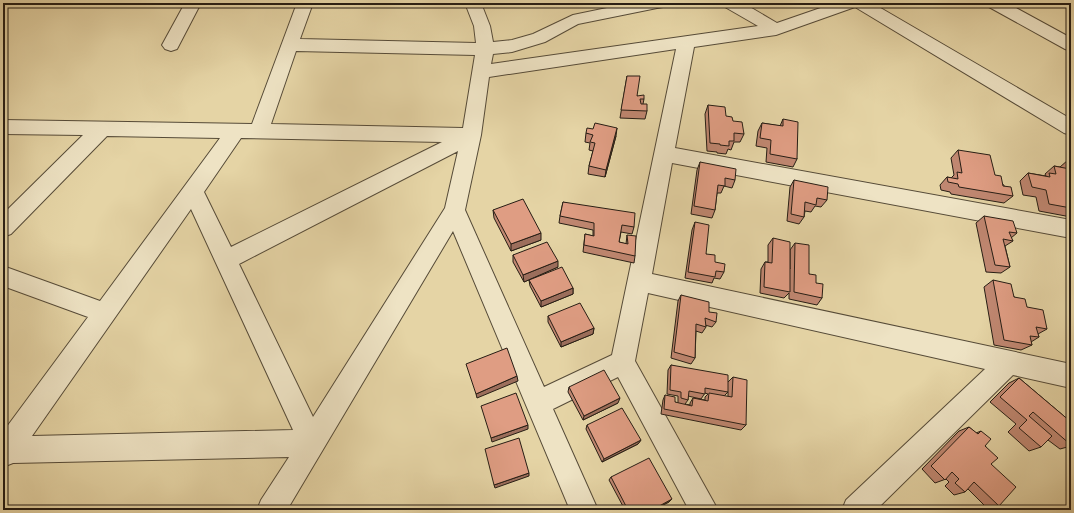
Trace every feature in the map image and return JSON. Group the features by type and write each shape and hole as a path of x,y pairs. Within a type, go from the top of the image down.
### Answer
{"street":[{"path":"171,45 193,3"},
{"path":"259,131 305,3"},
{"path":"271,510 455,210 471,135 485,49 482,26 474,3"},
{"path":"573,20 585,3"},
{"path":"290,45 485,49 512,46 539,38 573,20 657,3"},
{"path":"731,3 776,29"},
{"path":"481,72 776,29 851,3"},
{"path":"860,3 1068,123"},
{"path":"995,3 1071,45"},
{"path":"686,42 623,362 704,510"},
{"path":"3,127 471,135"},
{"path":"3,228 102,128"},
{"path":"4,451 236,131"},
{"path":"226,260 471,135"},
{"path":"664,154 1071,229"},
{"path":"193,191 312,443"},
{"path":"455,210 584,510"},
{"path":"3,276 105,313"},
{"path":"639,280 1071,376"},
{"path":"538,403 623,362"},
{"path":"856,510 1009,362"},
{"path":"4,451 312,443"}],"building":[{"path":"627,76 640,76 637,96 644,95 644,99 640,99 641,104 647,104 647,111 621,110"},
{"path":"708,105 725,107 726,116 732,117 733,121 742,122 744,134 734,133 734,141 729,141 729,146 710,143"},
{"path":"783,119 798,122 797,159 770,154 771,140 760,138 762,123 783,126"},
{"path":"595,123 617,128 606,170 589,166 595,143 590,142 593,135 586,133 587,128 593,129"},
{"path":"958,150 990,155 995,175 1001,176 1003,186 1011,187 1013,196 959,187 958,184 948,182 947,177 958,179 957,172 962,173"},
{"path":"1068,160 1071,161 1071,168 1069,167"},
{"path":"700,162 736,169 735,180 725,178 725,186 718,185 715,210 694,206"},
{"path":"1054,166 1070,169 1071,208 1049,204 1046,190 1032,187 1028,173 1050,177 1049,173 1056,174"},
{"path":"794,180 828,187 827,200 817,198 816,205 805,202 804,217 791,214"},
{"path":"523,199 541,233 511,244 493,210"},
{"path":"563,202 635,213 634,227 622,225 619,242 628,244 627,235 636,236 635,256 584,245 585,234 594,236 594,223 560,216"},
{"path":"984,216 1013,221 1017,233 1009,232 1013,241 1003,239 1010,267 995,265"},
{"path":"695,222 709,225 706,254 715,255 715,262 725,264 724,272 716,271 715,277 688,272"},
{"path":"773,238 790,242 790,292 764,287 765,262 772,263"},
{"path":"547,242 558,261 523,275 513,255"},
{"path":"795,243 809,245 809,274 816,275 816,283 823,284 822,298 794,292"},
{"path":"562,267 573,288 541,301 529,280"},
{"path":"993,280 1011,284 1014,297 1025,299 1027,307 1043,310 1047,329 1036,327 1039,337 1030,336 1032,345 1004,340"},
{"path":"681,295 709,302 709,312 717,313 716,322 705,318 706,327 696,324 695,358 674,352"},
{"path":"580,303 594,328 561,342 548,316"},
{"path":"507,348 517,376 476,394 466,364"},
{"path":"671,365 728,375 728,392 705,388 705,394 689,391 688,400 681,398 681,392 670,390"},
{"path":"604,370 620,398 584,416 569,387"},
{"path":"733,377 747,380 746,425 664,409 665,395 675,397 675,402 692,406 693,398 708,401 709,393 732,397"},
{"path":"1019,378 1071,422 1071,445 1033,412 1029,416 1052,436 1041,447 1019,428 1027,420 1000,397"},
{"path":"516,393 528,425 491,438 481,406"},
{"path":"622,408 641,440 604,459 587,425"},
{"path":"969,427 978,434 981,431 991,439 985,446 998,458 991,464 1016,487 999,506 974,482 965,492 955,483 959,479 952,472 945,480 931,466"},
{"path":"519,438 529,473 494,485 485,449"},
{"path":"649,458 672,499 652,510 628,510 611,477"}]}
